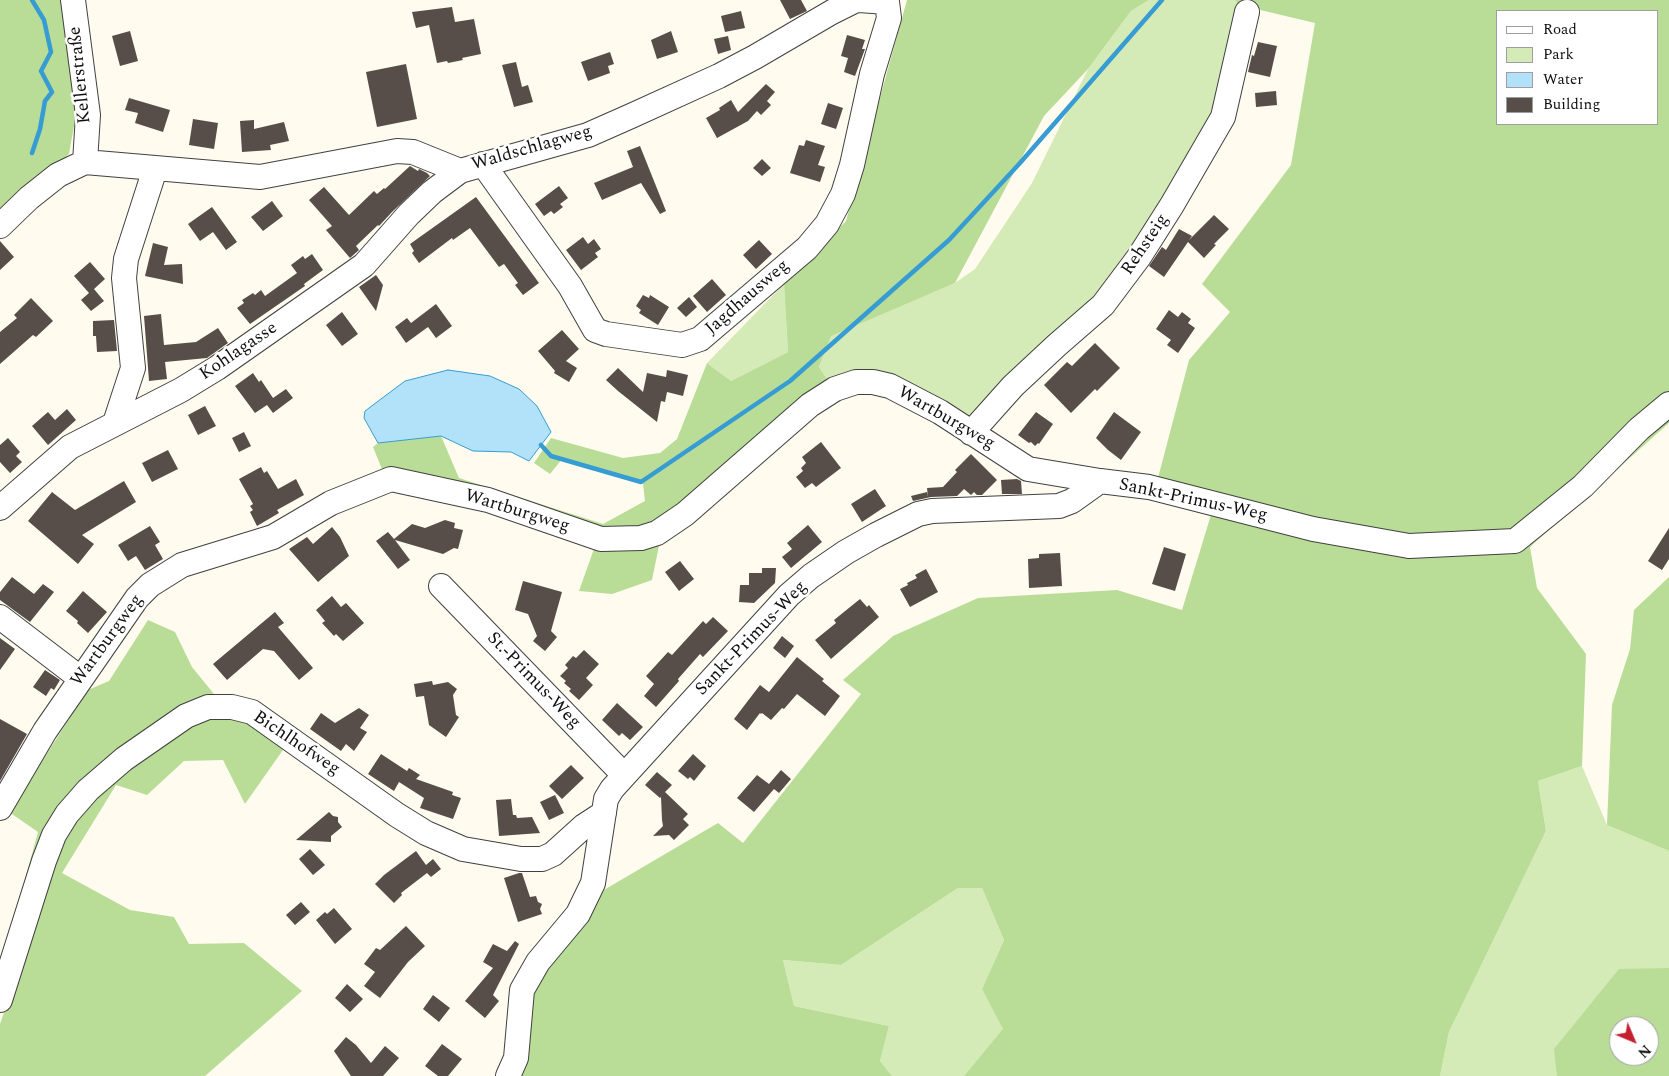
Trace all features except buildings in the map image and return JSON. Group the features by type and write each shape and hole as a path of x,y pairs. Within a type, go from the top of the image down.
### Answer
{"street":[{"name":"Kellerstraße","path":"73,0 88,115 85,162"},
{"name":"Waldschlagweg","path":"85,162 260,177 397,151 413,152 460,170 588,134 719,76 832,12 857,0 887,2"},
{"name":"Jagdhausweg","path":"483,164 570,286 595,330 606,334 682,345 700,339 807,248 827,224 843,194 852,165 872,74 889,18 887,2"},
{"name":"Rehsteig","path":"971,433 1014,386 1103,305 1153,235 1223,117 1247,12"},
{"path":"0,226 29,198 58,175 85,162"},
{"path":"115,423 133,368 124,278 126,259 155,169"},
{"name":"Kohlagasse","path":"0,508 70,446 203,377 364,265 409,214 432,192 460,170"},
{"name":"Wartburgweg","path":"0,808 45,731 80,678 137,598 150,585 182,565 273,537 331,503 391,479 488,500 601,539 641,538 657,532 685,514 810,405 835,389 856,382 873,382 890,386 940,412 1028,469 1100,481"},
{"name":"Sankt-Primus-Weg","path":"508,1076 516,1058 522,990 538,962 578,914 593,883 606,799 612,789 789,595 846,552 918,514 932,511 1059,506 1072,501 1100,481 1149,487 1313,528 1409,546 1515,541 1582,486 1640,429 1669,404"},
{"name":"St.-Primus-Weg","path":"441,586 624,775"},
{"path":"0,617 80,678"},
{"name":"Bichlhofweg","path":"0,1000 44,860 54,835 68,814 88,790 124,758 186,716 208,707 232,707 252,712 397,815 426,833 463,848 521,859 542,859 553,854 584,826 604,813"}],"green space":[{"path":"0,0 66,0 78,104 69,154 0,218"},
{"path":"907,0 1149,0 1131,11 1088,69 1044,116 955,283 831,336 819,367 830,384 664,521 652,580 612,594 579,591 595,546 470,504 390,489 373,447 378,443 441,436 459,478 603,524 645,501 643,484 562,459 550,474 534,463 551,438 623,458 660,453 677,439 707,363 731,381 788,352 784,284 846,221"},
{"path":"1149,0 1235,0 1245,13 1216,121 1128,266 972,421 878,375 830,384 819,367 831,335 955,283 975,269 1032,183 1088,69 1131,11"},
{"path":"1235,0 1669,0 1669,423 1530,547 1537,588 1586,654 1582,766 1538,781 1546,831 1449,1032 1440,1076 964,1076 1003,1029 982,989 1004,940 982,888 958,888 841,965 783,960 794,1006 889,1026 880,1061 892,1076 518,1076 529,995 585,917 597,894 718,823 743,843 861,694 843,680 893,636 978,598 1117,590 1182,610 1217,495 1158,478 1189,360 1230,312 1202,284 1291,165 1315,23 1256,9 1245,13"},
{"path":"784,284 788,352 731,381 707,363"},
{"path":"1669,577 1669,851 1607,825 1612,705 1630,649 1634,610"},
{"path":"148,620 175,632 192,667 218,699 285,747 245,804 223,760 184,761 147,795 116,785 62,873 130,910 174,917 189,944 244,943 302,991 205,1076 0,1076 0,1024 40,908 21,894 38,832 9,812 88,690 109,681"},
{"path":"1582,766 1607,825 1669,851 1669,1076 1440,1076 1449,1032 1546,831 1538,781"},
{"path":"958,888 982,888 1004,940 982,989 1004,1029 964,1076 892,1076 880,1061 889,1026 794,1006 783,960 841,965"},
{"path":"1669,968 1669,1076 1557,1076 1554,1049 1619,969"}],"water":[{"path":"448,370 490,376 519,389 537,406 551,432 529,461 511,452 473,451 441,436 378,443 364,418 365,411 405,381"}],"waterway":[{"path":"32,0 44,20 51,52 41,71 52,92 45,101 40,129 32,153"},
{"path":"541,445 551,456 641,482 790,381 949,240 1020,163 1162,0"}]}
